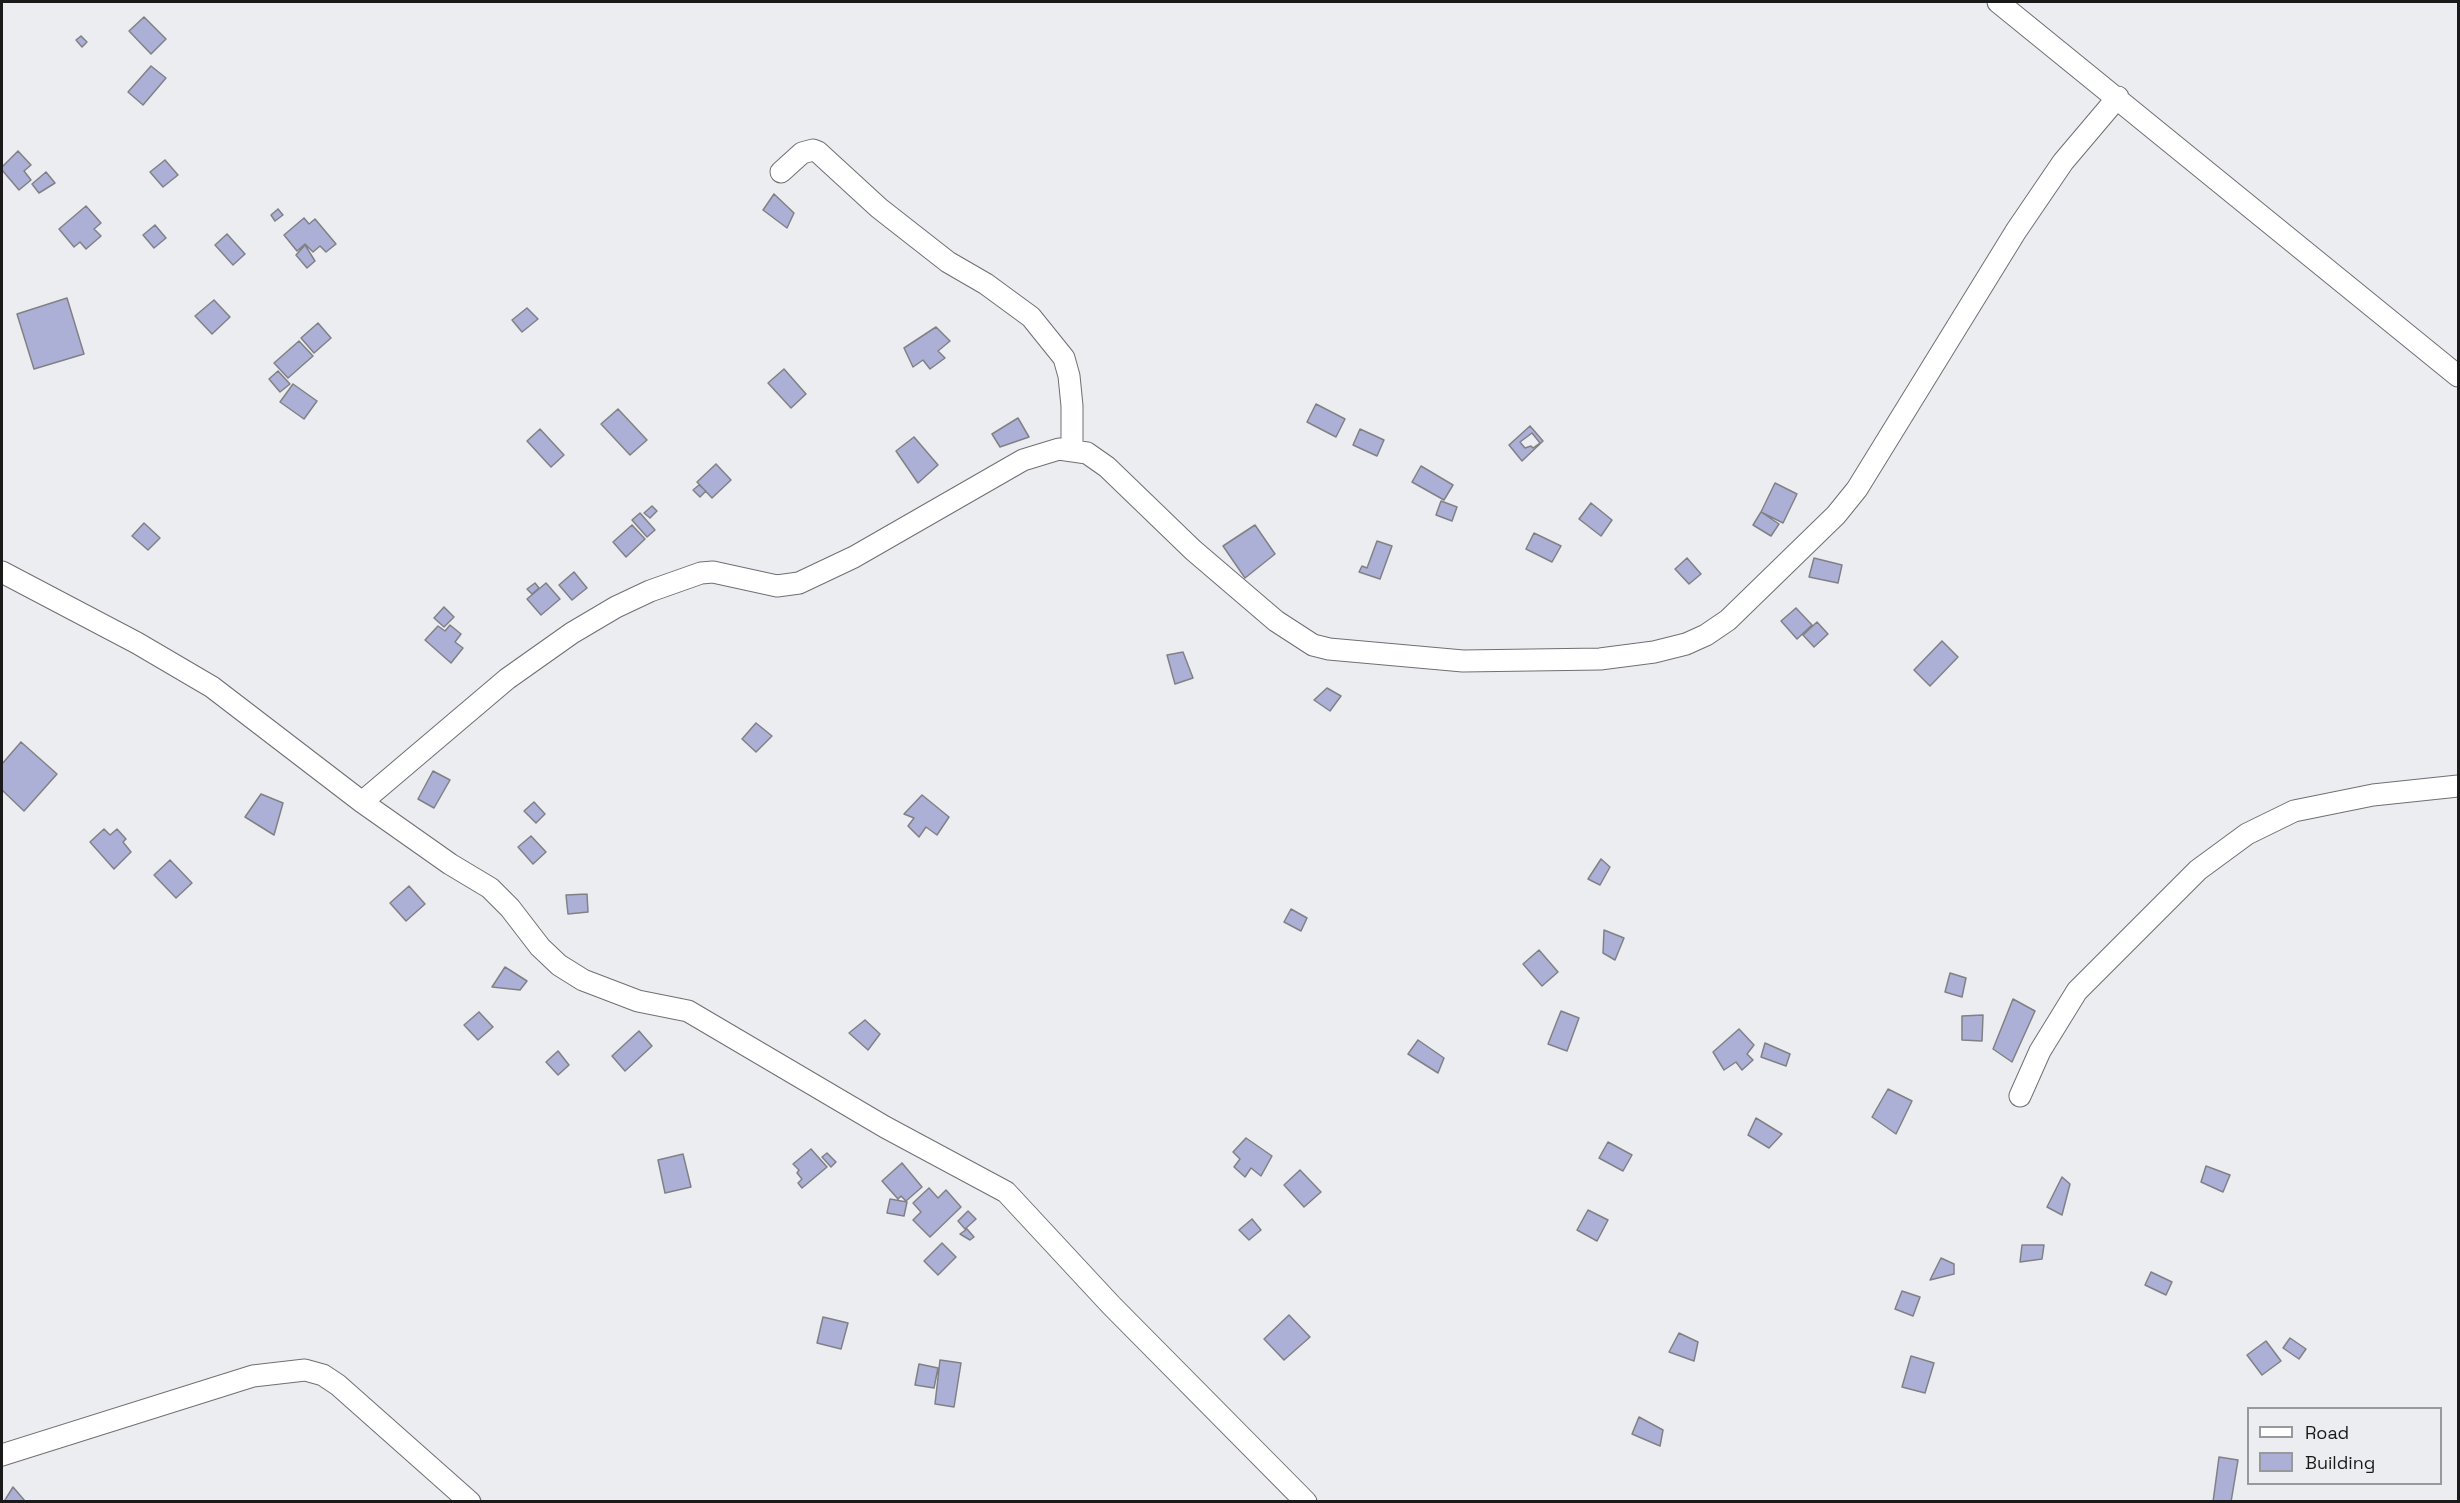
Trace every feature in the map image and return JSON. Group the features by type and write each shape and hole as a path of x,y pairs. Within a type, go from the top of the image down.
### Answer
{"street":[{"path":"1998,2 2458,375"},
{"path":"362,802 507,679 572,633 616,607 650,591 701,573 712,572 777,586 799,583 854,557 1023,460 1045,451 1072,449 1087,453 1107,467 1193,550 1276,621 1313,645 1329,649 1402,657 1474,661 1600,659 1654,652 1686,644 1706,635 1728,620 1836,514 1857,489 2016,231 2063,162 2118,97"},
{"path":"781,172 802,153 813,150 818,152 879,208 948,262 986,284 1031,317 1064,358 1069,376 1072,406 1072,449"},
{"path":"2,572 187,671 249,714 362,802 450,864 490,888 559,965 583,980 638,1001 688,1011 876,1122 1006,1192 1111,1305 1306,1502"},
{"path":"2020,1096 2040,1051 2077,991 2198,870 2247,834 2294,812 2373,795 2458,786"},
{"path":"2,1455 253,1376 305,1370 323,1375 338,1385 470,1502"}],"building":[{"path":"144,17 166,39 151,54 129,31"},
{"path":"81,36 87,42 82,47 76,40"},
{"path":"151,66 166,78 143,105 128,92"},
{"path":"18,151 31,165 24,171 31,180 19,190 2,170 2,167"},
{"path":"165,160 178,175 163,187 150,172"},
{"path":"46,172 55,183 39,193 32,184"},
{"path":"774,194 794,213 787,228 763,210"},
{"path":"86,206 101,223 94,229 101,236 86,249 80,242 74,247 59,229"},
{"path":"278,209 283,215 275,221 271,215"},
{"path":"304,218 309,224 315,219 336,244 326,252 320,246 313,252 305,244 297,251 284,235"},
{"path":"155,225 166,238 154,248 143,235"},
{"path":"227,234 245,254 233,265 215,245"},
{"path":"305,245 315,261 307,268 296,255"},
{"path":"67,298 84,354 34,369 17,314"},
{"path":"214,300 230,317 212,334 195,316"},
{"path":"527,308 538,319 522,332 512,320"},
{"path":"318,323 331,338 314,353 301,338"},
{"path":"936,327 950,341 938,351 945,358 930,369 923,360 913,367 904,348"},
{"path":"299,341 313,356 288,378 274,363"},
{"path":"784,369 806,394 791,408 768,383"},
{"path":"278,371 290,384 280,392 269,379"},
{"path":"293,384 317,401 304,419 280,402"},
{"path":"1316,404 1345,419 1336,437 1307,422"},
{"path":"618,409 647,440 630,455 601,424"},
{"path":"1018,418 1029,437 1000,447 992,434"},
{"path":"1530,426 1543,441 1522,461 1509,445","holes":["1532,433 1540,443 1533,448 1531,446 1525,448 1520,442"]},
{"path":"540,429 564,455 551,467 527,441"},
{"path":"1360,429 1384,440 1377,456 1353,445"},
{"path":"914,437 938,465 918,483 896,451"},
{"path":"716,464 731,480 712,498 697,482"},
{"path":"1421,466 1453,485 1444,500 1412,482"},
{"path":"1775,483 1797,494 1783,523 1761,512"},
{"path":"699,485 706,491 700,497 693,490"},
{"path":"1441,501 1457,507 1452,521 1436,515"},
{"path":"1591,503 1612,520 1601,536 1579,519"},
{"path":"652,506 657,511 650,518 644,513"},
{"path":"1761,512 1779,524 1771,536 1753,525"},
{"path":"640,513 655,530 647,537 632,520"},
{"path":"144,523 160,538 148,550 132,536"},
{"path":"632,525 645,539 626,557 613,542"},
{"path":"1255,525 1275,554 1245,578 1223,546"},
{"path":"1534,533 1561,546 1552,562 1526,549"},
{"path":"1377,541 1392,546 1380,579 1359,572 1362,566 1367,568"},
{"path":"1687,558 1701,574 1689,584 1675,569"},
{"path":"1814,558 1842,565 1838,583 1809,577"},
{"path":"574,572 587,588 572,600 559,585"},
{"path":"535,583 539,588 532,594 527,589"},
{"path":"546,583 560,599 541,615 527,599"},
{"path":"444,607 454,617 444,627 434,618"},
{"path":"1796,608 1812,625 1797,639 1781,621"},
{"path":"1817,622 1828,634 1814,647 1803,635"},
{"path":"450,625 461,634 455,642 463,648 451,663 425,640 438,626 445,631"},
{"path":"1942,641 1958,657 1930,686 1914,670"},
{"path":"1183,652 1193,678 1175,684 1167,655"},
{"path":"1327,688 1341,696 1330,711 1314,700"},
{"path":"756,723 772,736 756,752 742,739"},
{"path":"21,742 57,774 24,811 2,790 2,764"},
{"path":"433,771 450,780 434,808 418,799"},
{"path":"261,794 283,803 274,835 245,817"},
{"path":"922,795 949,817 937,835 926,827 919,837 908,826 914,818 904,814"},
{"path":"534,802 545,814 536,823 524,811"},
{"path":"104,829 110,835 117,829 126,839 123,842 131,852 114,869 90,842"},
{"path":"531,836 546,852 533,864 518,847"},
{"path":"1601,859 1610,867 1600,885 1588,879"},
{"path":"170,860 192,883 176,898 154,875"},
{"path":"409,886 425,904 406,921 390,903"},
{"path":"587,894 588,912 568,914 566,895"},
{"path":"1291,909 1307,918 1301,931 1284,922"},
{"path":"1604,930 1624,938 1615,960 1603,953"},
{"path":"1539,950 1558,972 1542,986 1523,964"},
{"path":"505,967 527,981 520,990 492,987"},
{"path":"1950,973 1966,978 1962,997 1945,992"},
{"path":"2013,999 2035,1011 2012,1062 1993,1049"},
{"path":"1561,1011 1579,1018 1567,1051 1548,1044"},
{"path":"479,1012 493,1027 478,1040 464,1025"},
{"path":"1983,1015 1982,1041 1962,1040 1962,1016"},
{"path":"865,1020 880,1034 868,1050 849,1033"},
{"path":"1739,1029 1754,1045 1747,1054 1753,1060 1742,1070 1736,1062 1724,1070 1713,1052"},
{"path":"639,1031 652,1046 625,1071 612,1056"},
{"path":"1418,1040 1444,1058 1438,1073 1408,1054"},
{"path":"1765,1043 1790,1054 1786,1066 1761,1057"},
{"path":"558,1051 569,1065 558,1075 546,1062"},
{"path":"1888,1089 1912,1101 1896,1134 1872,1117"},
{"path":"1756,1118 1782,1134 1769,1148 1748,1135"},
{"path":"1246,1138 1272,1156 1261,1176 1251,1168 1245,1177 1234,1167 1240,1159 1233,1152"},
{"path":"1608,1142 1632,1155 1623,1171 1599,1158"},
{"path":"811,1149 827,1167 802,1188 798,1183 802,1179 797,1173 799,1170 793,1164"},
{"path":"827,1153 836,1162 831,1167 822,1157"},
{"path":"683,1154 691,1187 665,1193 658,1160"},
{"path":"902,1163 922,1187 906,1201 901,1196 898,1199 882,1181"},
{"path":"2206,1166 2230,1175 2223,1192 2201,1182"},
{"path":"1300,1170 1321,1192 1304,1207 1284,1185"},
{"path":"2062,1177 2070,1184 2062,1215 2047,1207"},
{"path":"929,1188 938,1198 946,1190 961,1207 930,1237 913,1220 921,1212 913,1203"},
{"path":"890,1199 907,1202 904,1216 887,1213"},
{"path":"1588,1210 1608,1220 1597,1241 1577,1230"},
{"path":"968,1211 976,1219 965,1229 958,1221"},
{"path":"1252,1219 1261,1230 1249,1240 1239,1230"},
{"path":"967,1229 974,1237 970,1240 960,1234"},
{"path":"942,1243 956,1257 938,1275 924,1261"},
{"path":"2022,1245 2044,1245 2042,1259 2020,1262"},
{"path":"1941,1258 1954,1264 1954,1274 1930,1280"},
{"path":"2151,1272 2172,1282 2166,1295 2145,1285"},
{"path":"1902,1291 1920,1297 1913,1316 1895,1309"},
{"path":"1289,1315 1310,1337 1284,1360 1264,1339"},
{"path":"823,1317 848,1323 841,1349 817,1343"},
{"path":"1679,1333 1698,1342 1694,1361 1669,1352"},
{"path":"2290,1338 2306,1349 2299,1359 2283,1348"},
{"path":"2266,1341 2281,1361 2262,1375 2247,1355"},
{"path":"1911,1356 1934,1363 1925,1393 1902,1387"},
{"path":"940,1360 961,1363 954,1407 935,1404"},
{"path":"919,1364 938,1368 934,1388 915,1385"},
{"path":"1639,1417 1663,1430 1660,1446 1632,1434"},
{"path":"2219,1457 2238,1460 2231,1502 2213,1502"},
{"path":"13,1487 25,1501 6,1502"}]}
